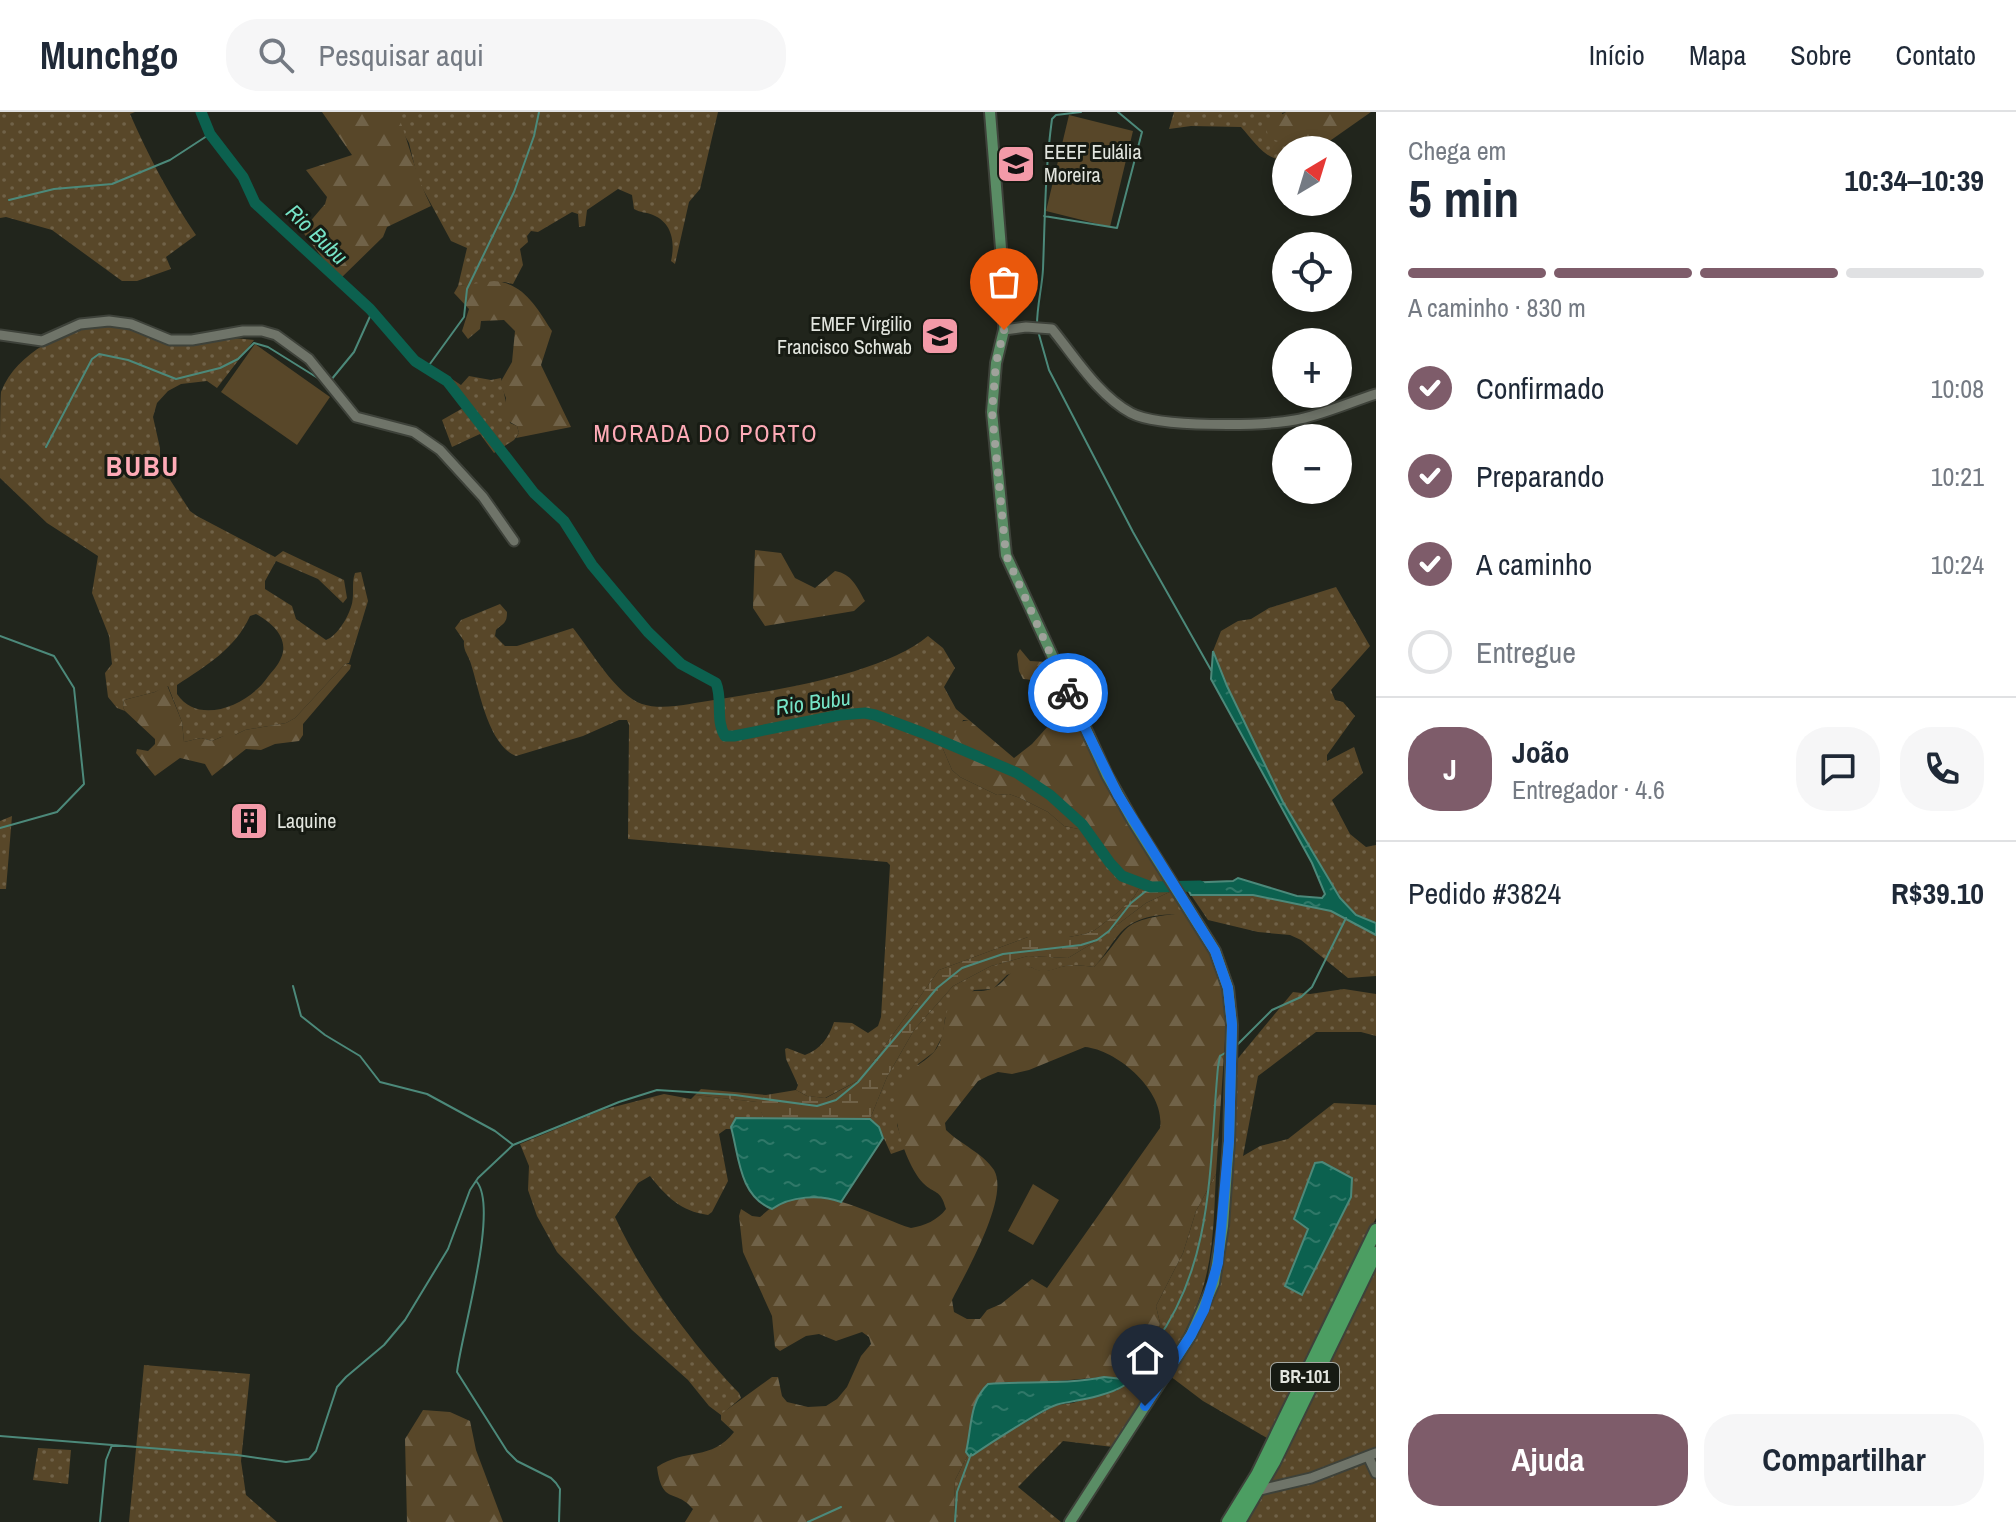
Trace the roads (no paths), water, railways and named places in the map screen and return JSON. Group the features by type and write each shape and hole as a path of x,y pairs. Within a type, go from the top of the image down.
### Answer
{"highway":[{"name":"BR-101","path":"1228,1522 1257,1475 1376,1230"},
{"name":"BR-101","path":"1239,1522 1260,1490 1376,1253"}],"main road":[{"path":"990,112 1004,279 1004,330 996,363 992,412 1006,555 1101,763 1133,821 1215,951 1228,988 1232,1048 1225,1193 1218,1263 1204,1310 1070,1522"}],"street":[{"path":"0,335 42,341 80,324 109,321 131,324 181,341 243,331 276,335 309,359 356,417 414,432 440,450 483,497 514,541"},
{"path":"1004,330 1046,328 1100,387 1124,408 1141,417 1174,423 1297,420 1376,394"},
{"path":"1260,1490 1311,1478 1372,1454 1376,1473"}],"water":[{"path":"1213,651 1283,802 1340,898 1356,915 1376,923 1376,935 1331,911 1253,895 1191,895 1184,883 1233,881 1238,878 1297,896 1322,898 1325,894 1312,863 1211,679"},
{"path":"736,1118 870,1119 879,1127 883,1138 841,1202 805,1198 787,1201 772,1209 753,1195 742,1174 731,1127"},
{"path":"1322,1162 1352,1178 1351,1197 1302,1295 1285,1286 1308,1229 1294,1219 1315,1163"},
{"path":"1104,1377 1123,1379 1125,1385 1102,1395 1052,1406 973,1455 969,1456 966,1452 974,1407 988,1384 1061,1382"}],"waterway":[{"name":"Rio Bubu","path":"201,112 210,134 243,177 255,203 370,309 415,361 447,381 534,493 564,521 592,565 648,632 681,664 716,683 720,723 725,736 840,715 875,715 1017,773 1050,795 1082,824 1122,876 1151,887 1200,886"},
{"name":"Rio Bubu","path":"427,368 464,317 467,289 514,192 539,112"},
{"path":"1037,325 1052,119 1056,115 1081,112"},
{"path":"1044,216 1117,228 1142,132 1118,112"},
{"path":"9,200 54,189 112,184 170,160 210,134"},
{"path":"331,380 354,352 372,312"},
{"path":"1038,331 1049,370 1133,532 1211,670"},
{"path":"46,447 92,359 99,354 128,360 176,379 220,368 238,359 254,343 268,347 321,380"},
{"path":"0,636 54,656 74,688 84,784 57,812 0,828"},
{"path":"0,1436 237,1455 286,1462 309,1459 316,1451 337,1387 384,1345 405,1320 448,1249 470,1190 478,1178 513,1145 657,1090 735,1095 817,1106 836,1100 858,1082 937,988 962,968 1003,954 1081,945 1097,940 1109,931 1131,903 1151,887"},
{"path":"1237,1045 1272,1010 1301,997 1312,987 1346,918"},
{"path":"293,986 301,1016 360,1056 380,1082 427,1094 495,1131 512,1144"},
{"path":"1124,1380 1155,1343 1175,1311 1189,1279 1206,1210 1218,1067 1220,1056 1225,1053"},
{"path":"477,1182 483,1197 484,1218 477,1274 457,1372 507,1451 517,1461 556,1483 560,1489 559,1522"},
{"path":"100,1522 106,1460 112,1445"},
{"path":"955,1522 957,1492 971,1454"},
{"path":"808,1522 841,1507"}],"place":[{"name":"EEEF Eulália Moreira","path":"1016,164"},
{"name":"EMEF Virgilio Francisco Schwab","path":"940,336"},
{"name":"Laquine","path":"249,821"}],"district":[{"name":"MORADA DO PORTO","path":"706,434"},
{"name":"BUBU","path":"143,466"}]}
